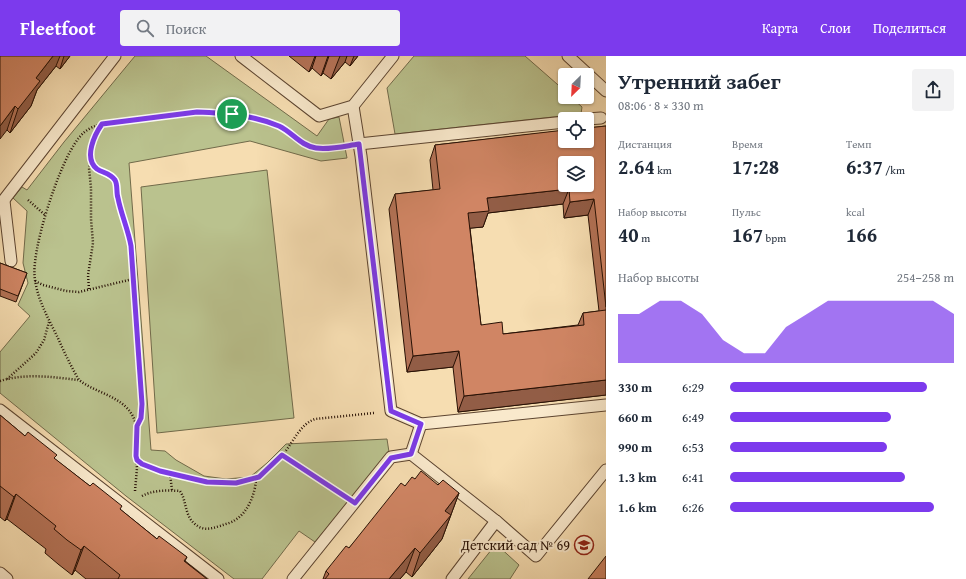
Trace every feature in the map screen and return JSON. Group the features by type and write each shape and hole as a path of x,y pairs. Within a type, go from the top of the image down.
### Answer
{"lane":[{"path":"11,261 2,203 115,56"},
{"path":"241,56 319,116 353,106 393,56"},
{"path":"572,57 606,90"},
{"path":"353,106 359,144 391,411 421,424 606,405"},
{"path":"594,118 600,118"},
{"path":"359,144 558,123"},
{"path":"0,410 130,506 218,579"},
{"path":"411,454 421,424"},
{"path":"293,579 391,458 411,454 496,521 536,556 606,470"},
{"path":"452,579 496,521"},
{"path":"0,573 7,579"}],"path":[{"path":"130,506 134,498 137,468 137,426 132,414 126,407 116,400 87,387 79,380 43,310 35,281 34,270 36,255 45,215 65,162 74,144 88,129 102,124 197,112 232,114 280,127 304,144 315,148 359,144"},
{"path":"102,124 95,134 92,144 93,165 98,170 109,174 116,181 118,198 129,233 131,246 142,404 141,418 137,426"},
{"path":"89,289 88,275 93,243 89,168 92,157"},
{"path":"14,187 45,215"},
{"path":"35,281 43,285 66,291 79,292 133,279"},
{"path":"7,379 36,353 44,340 49,321"},
{"path":"0,381 36,376 79,380"},
{"path":"136,456 137,460 149,468 170,474 219,483 236,483 259,477 282,455 308,421 391,411"},
{"path":"282,455 355,503"},
{"path":"170,474 172,490"},
{"path":"130,506 146,494 165,490 180,491 184,506 191,521 203,529 212,529 234,521 240,517 252,497 256,486 256,478"}],"green space":[{"path":"135,56 206,56 317,136 329,119 339,117 347,158 321,161 250,141 129,163 151,450 165,451 176,460 204,476 226,479 250,477 286,444 387,439 389,452 315,542 299,531 262,579 234,579 126,496 0,393 0,352 30,316 18,305 28,283 23,263 27,211 13,198 22,187 27,190 64,142"},
{"path":"414,56 525,56 558,85 558,104 579,104 582,107 581,112 558,112 558,116 395,134 387,88"},
{"path":"267,170 294,418 157,433 141,187"},
{"path":"496,544 519,565 510,579 468,579"}],"building":[{"path":"0,56 53,56 36,78 40,81 18,109 15,106 0,126"},
{"path":"606,126 606,307 594,199 570,202 569,192 594,192 594,156 558,156 558,190 487,198 489,211 468,213 481,325 502,322 503,334 584,325 583,313 606,310 606,380 464,396 459,351 413,356 395,194 440,189 435,145 558,131 558,148 594,148 594,127"},
{"path":"0,263 27,273 18,296 0,289"},
{"path":"0,415 25,436 28,432 57,455 54,458 90,486 93,483 122,506 120,509 157,539 159,536 187,557 184,561 207,579 118,579 120,575 84,546 81,550 67,540 54,529 56,526 16,494 14,497 0,486"},
{"path":"421,471 438,485 443,480 459,493 445,511 451,515 420,553 415,548 389,579 325,579 329,574 326,571 346,546 349,548 401,483 405,486 412,477 415,479"},
{"path":"606,556 606,579 588,579"}],"place":[{"name":"Детский сад № 69","path":"584,545"}],"route":[{"path":"197,112 232,114 280,127 304,144 315,148 359,144 391,411 421,424 411,454 391,458 355,503 282,455 259,477 236,483 207,482 185,477 149,468 137,460 137,426 141,418 142,404 131,246 129,233 118,198 116,181 109,174 98,170 93,165 91,155 92,144 95,134 102,124 197,112"}]}
